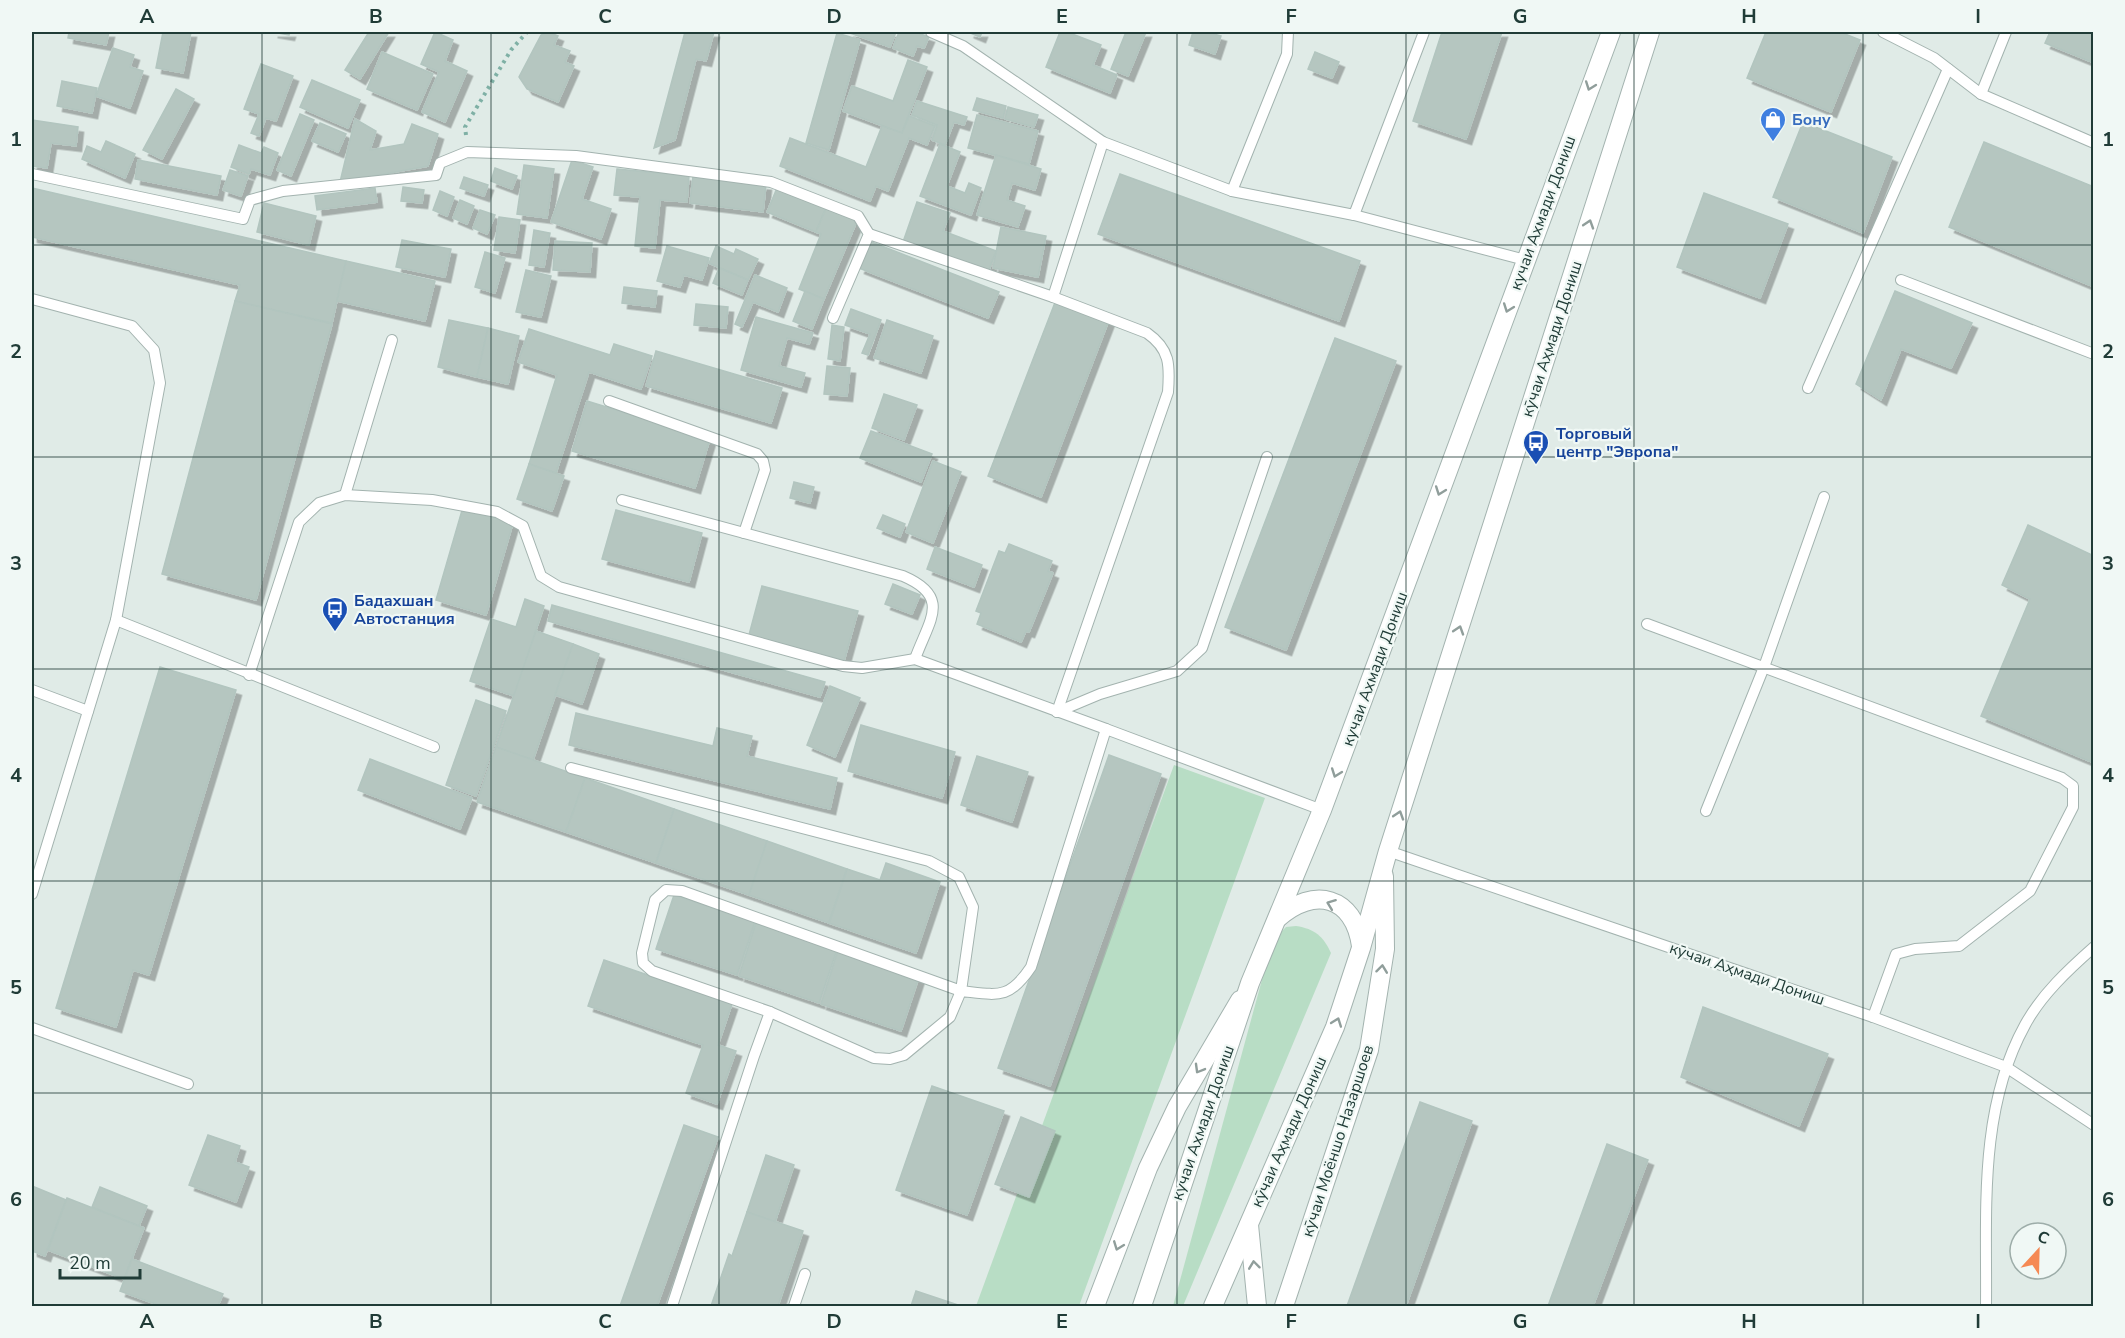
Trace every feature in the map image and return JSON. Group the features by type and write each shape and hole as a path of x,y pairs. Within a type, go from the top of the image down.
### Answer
{"street":[{"name":"кучаи Ахмади Дониш","path":"1142,1306 1250,983 1322,810 1611,32"},
{"name":"кӯчаи Аҳмади Дониш","path":"1213,1306 1335,1028 1386,859 1650,32"},
{"name":"кӯчаи Моёншо Назаршоев","path":"1284,1306 1369,1050 1385,949 1386,859"},
{"path":"1278,918 1293,905 1311,899 1331,902 1348,912 1358,929 1361,948"},
{"path":"1095,1306 1153,1158 1177,1107 1250,983"},
{"path":"1249,1224 1257,1306"}],"lane":[{"path":"931,32 963,46 1103,142 1232,191 1354,215 1526,260"},
{"path":"1232,191 1287,54 1288,32"},
{"path":"1354,215 1424,32"},
{"path":"1883,32 1948,69 1981,94 2094,143"},
{"path":"1981,94 2006,32"},
{"path":"1808,388 1948,69"},
{"path":"1053,297 1103,142"},
{"path":"32,174 243,219 250,200 283,191 436,175 440,163 467,152 576,156 771,182 858,216 869,234 1053,297 1147,333 1166,351 1170,365 1168,392 1057,712"},
{"path":"833,318 869,234"},
{"path":"1901,280 2094,354"},
{"path":"32,299 132,326 154,350 160,383 116,620 32,894"},
{"path":"345,495 392,340"},
{"path":"609,401 757,454 763,461 765,470 744,533"},
{"path":"1057,712 1100,694 1177,671 1202,648 1267,457"},
{"path":"249,675 299,522 319,503 345,495 432,500 497,512 523,526 541,576 559,587 627,608 843,666 862,668 915,659 1322,810"},
{"path":"1706,811 1764,667 1824,497"},
{"path":"622,500 903,576 920,583 931,594 935,606 915,659"},
{"path":"116,620 434,747"},
{"path":"1647,624 2062,778 2073,786 2073,807 2030,891 1959,946 1915,949 1896,954 1873,1017"},
{"path":"32,690 88,711"},
{"path":"571,768 929,861 959,877 973,907 961,991 950,1017 904,1055 890,1059 874,1058 770,1012 652,971 643,963 642,953 655,900 666,890 682,891 961,991 1002,995 1020,985 1031,967 1107,729"},
{"name":"кӯчаи Аҳмади Дониш","path":"1386,859 1873,1017 2006,1067 2094,1125"},
{"path":"1986,1306 1987,1184 1991,1139 2006,1067 2025,1024 2066,972 2094,946"},
{"path":"672,1306 753,1056 770,1012"},
{"path":"32,1028 188,1084"},
{"path":"794,1306 805,1274"}],"path":[{"path":"467,152 465,127 511,50 527,32"}],"green space":[{"path":"1174,765 1265,798 1079,1306 976,1306"},
{"path":"1296,926 1318,934 1331,953 1183,1306 1173,1306 1263,976 1276,937 1286,927"}],"building":[{"path":"69,32 109,32 106,45 68,38"},
{"path":"163,32 191,32 183,73 156,68"},
{"path":"272,32 290,32 289,35"},
{"path":"369,32 389,32 360,79 345,70"},
{"path":"435,32 453,40 445,61 467,71 445,122 422,112 439,72 421,64"},
{"path":"548,32 558,36 554,45 570,51 565,62 574,66 558,102 527,89 519,77 541,35"},
{"path":"685,32 714,32 706,61 696,59 675,140 654,148"},
{"path":"847,32 896,32 890,47"},
{"path":"899,32 915,32 929,37 924,48 917,46 913,56 893,48"},
{"path":"968,32 982,32 980,37"},
{"path":"1060,32 1067,32 1101,45 1093,65 1117,75 1110,93 1046,67"},
{"path":"1126,32 1146,32 1128,76 1111,69"},
{"path":"1193,32 1207,32 1221,36 1215,54 1189,45"},
{"path":"1442,32 1502,32 1466,139 1413,121"},
{"path":"1766,32 1840,32 1860,40 1831,112 1747,78"},
{"path":"2050,32 2094,32 2094,63 2045,43"},
{"path":"837,33 860,40 829,150 806,143"},
{"path":"113,48 134,55 130,67 143,71 130,108 96,96"},
{"path":"382,52 433,74 417,110 367,89"},
{"path":"1315,52 1339,62 1332,78 1308,69"},
{"path":"908,60 927,67 902,133 843,111 852,86 893,101"},
{"path":"261,64 293,76 276,121 266,118 259,136 251,133 259,114 244,109"},
{"path":"312,80 360,100 348,128 300,107"},
{"path":"62,81 97,88 92,113 57,106"},
{"path":"176,89 194,99 162,159 143,150"},
{"path":"977,98 1006,106 1003,118 973,110"},
{"path":"917,101 967,117 964,125 954,122 945,145 932,140 937,125 912,115"},
{"path":"1008,107 1038,115 1034,127 1005,119"},
{"path":"300,114 314,120 291,176 277,170"},
{"path":"977,115 1038,131 1029,164 968,148"},
{"path":"909,116 935,126 927,145 909,138 888,191 876,186 870,201 780,166 790,138 866,167 882,126 902,133"},
{"path":"355,119 376,131 370,150 404,144 412,124 438,134 428,166 340,182"},
{"path":"32,120 78,127 76,146 51,143 47,168 32,166"},
{"path":"1803,122 1892,157 1863,233 1773,197"},
{"path":"320,123 346,134 338,152 312,141"},
{"path":"106,141 135,154 125,178 82,159 87,146 101,152"},
{"path":"1984,142 2094,187 2094,287 1949,227"},
{"path":"940,144 960,152 947,186 965,193 969,183 981,188 971,215 920,196"},
{"path":"239,145 261,153 264,147 278,153 270,175 251,169 249,174 231,167"},
{"path":"996,155 1041,169 1035,190 1012,183 1007,200 1025,206 1018,227 977,215"},
{"path":"138,160 221,176 217,195 135,179"},
{"path":"572,160 593,167 582,199 611,209 601,239 551,222"},
{"path":"524,165 554,169 547,218 517,214"},
{"path":"495,168 517,176 512,189 491,181"},
{"path":"617,169 689,176 687,202 660,200 655,248 635,246 640,197 614,195"},
{"path":"230,170 248,176 241,196 223,190"},
{"path":"1120,174 1360,261 1339,321 1098,234"},
{"path":"693,176 766,185 763,212 690,203"},
{"path":"464,177 488,185 484,196 460,188"},
{"path":"403,187 424,190 422,203 401,201"},
{"path":"32,188 346,261 332,323 235,301 240,285 32,237"},
{"path":"375,188 377,202 317,210 315,196"},
{"path":"777,188 826,208 816,232 767,212"},
{"path":"440,191 454,197 447,216 433,210"},
{"path":"1704,193 1788,224 1760,298 1677,267"},
{"path":"460,200 474,206 467,224 453,218"},
{"path":"917,202 950,213 943,231 996,251 988,273 903,242"},
{"path":"264,203 316,216 309,245 257,232"},
{"path":"826,208 857,221 824,299 799,289 821,234 816,232"},
{"path":"480,210 495,215 487,234 473,228"},
{"path":"499,217 520,220 515,253 494,250"},
{"path":"1001,227 1046,236 1038,277 993,268"},
{"path":"534,230 550,233 544,267 529,265"},
{"path":"402,240 451,249 445,277 396,267"},
{"path":"555,241 592,243 590,272 553,270"},
{"path":"869,241 999,292 988,318 859,268"},
{"path":"667,246 709,258 702,280 684,275 680,287 657,281"},
{"path":"716,246 734,254 736,249 758,259 748,280 709,263"},
{"path":"485,252 505,258 495,293 475,287"},
{"path":"346,261 435,281 425,321 337,301"},
{"path":"719,268 748,280 742,295 713,283"},
{"path":"526,270 551,276 541,317 516,312"},
{"path":"755,275 787,288 778,312 753,302 742,327 735,324"},
{"path":"624,287 657,291 655,307 622,303"},
{"path":"805,291 824,299 812,329 793,321"},
{"path":"1895,291 1972,323 1951,368 1901,349 1881,400 1856,384"},
{"path":"1056,300 1109,320 1041,497 988,476"},
{"path":"235,301 332,324 256,600 162,574"},
{"path":"696,304 728,307 726,328 694,325"},
{"path":"851,309 881,320 868,355 862,353 870,334 845,325"},
{"path":"756,317 813,333 809,344 787,338 779,366 805,373 801,387 741,370"},
{"path":"449,320 488,328 477,377 438,367"},
{"path":"887,320 933,336 921,373 874,358"},
{"path":"832,325 844,327 840,361 828,359"},
{"path":"488,328 519,336 508,384 477,377"},
{"path":"529,329 610,355 614,344 652,356 641,389 589,372 556,473 529,464 557,375 518,362"},
{"path":"1335,338 1396,361 1286,650 1225,627"},
{"path":"656,351 782,388 771,423 646,386"},
{"path":"827,366 850,368 847,396 824,394"},
{"path":"884,394 917,405 904,440 872,428"},
{"path":"587,401 710,439 695,488 572,451"},
{"path":"871,431 932,454 921,482 860,458"},
{"path":"933,461 961,472 933,543 906,532"},
{"path":"529,464 564,476 552,511 517,499"},
{"path":"794,482 814,487 810,503 790,498"},
{"path":"463,507 513,523 486,615 436,600"},
{"path":"616,510 702,533 689,582 602,559"},
{"path":"883,515 905,524 900,537 877,528"},
{"path":"2028,525 2094,556 2094,763 1981,716 2030,599 2002,585"},
{"path":"1009,544 1052,561 1048,571 1053,573 1029,632 1026,631 1021,642 977,624 981,613 976,611 999,551 1005,553"},
{"path":"935,547 982,565 974,587 927,569"},
{"path":"893,584 920,595 912,614 885,604"},
{"path":"762,586 858,611 844,661 749,635"},
{"path":"525,599 544,606 514,696 470,681 491,619 516,627"},
{"path":"552,605 825,682 820,697 548,621"},
{"path":"536,631 573,644 533,760 496,747"},
{"path":"573,644 599,654 582,704 555,695"},
{"path":"160,667 236,690 149,975 133,970 116,1027 56,1008"},
{"path":"830,686 860,698 835,757 807,745"},
{"path":"476,700 506,711 476,796 446,785"},
{"path":"576,713 713,746 717,728 752,736 747,756 837,778 830,809 569,745"},
{"path":"861,725 955,752 942,798 848,771"},
{"path":"496,747 585,778 566,832 477,802"},
{"path":"1109,755 1161,774 1050,1086 998,1068"},
{"path":"977,756 1028,772 1012,822 961,805"},
{"path":"370,759 472,798 460,829 358,790"},
{"path":"585,778 674,809 656,863 566,832"},
{"path":"674,809 767,841 749,895 656,863"},
{"path":"767,841 847,869 829,923 749,895"},
{"path":"886,863 940,882 916,953 829,923 847,869 880,880"},
{"path":"674,895 755,922 737,975 656,949"},
{"path":"756,923 837,949 819,1003 739,976"},
{"path":"838,950 919,977 901,1031 821,1004"},
{"path":"604,960 732,1004 718,1045 736,1051 717,1104 686,1093 703,1045 588,1006"},
{"path":"1703,1007 1828,1054 1799,1126 1681,1077"},
{"path":"932,1086 1004,1111 967,1215 896,1190"},
{"path":"1420,1102 1472,1121 1406,1306 1347,1306"},
{"path":"1021,1117 1055,1131 1029,1197 995,1184"},
{"path":"684,1125 718,1137 657,1306 620,1306"},
{"path":"208,1135 240,1146 235,1162 249,1167 236,1202 189,1185"},
{"path":"1607,1144 1648,1160 1593,1306 1548,1306"},
{"path":"766,1155 794,1165 775,1222 747,1212"},
{"path":"32,1186 66,1200 45,1256 32,1251"},
{"path":"100,1187 147,1206 139,1226 92,1207"},
{"path":"67,1198 144,1228 124,1279 48,1250"},
{"path":"747,1212 803,1231 778,1306 711,1306 729,1254 732,1256"},
{"path":"132,1259 223,1294 218,1306 161,1306 120,1291"},
{"path":"916,1291 961,1306 911,1306"}],"place":[{"name":"Бону","path":"1773,143"},
{"name":"Торговый центр \"Эвропа\"","path":"1536,466"},
{"name":"Бадахшан Автостанция","path":"335,633"}]}
